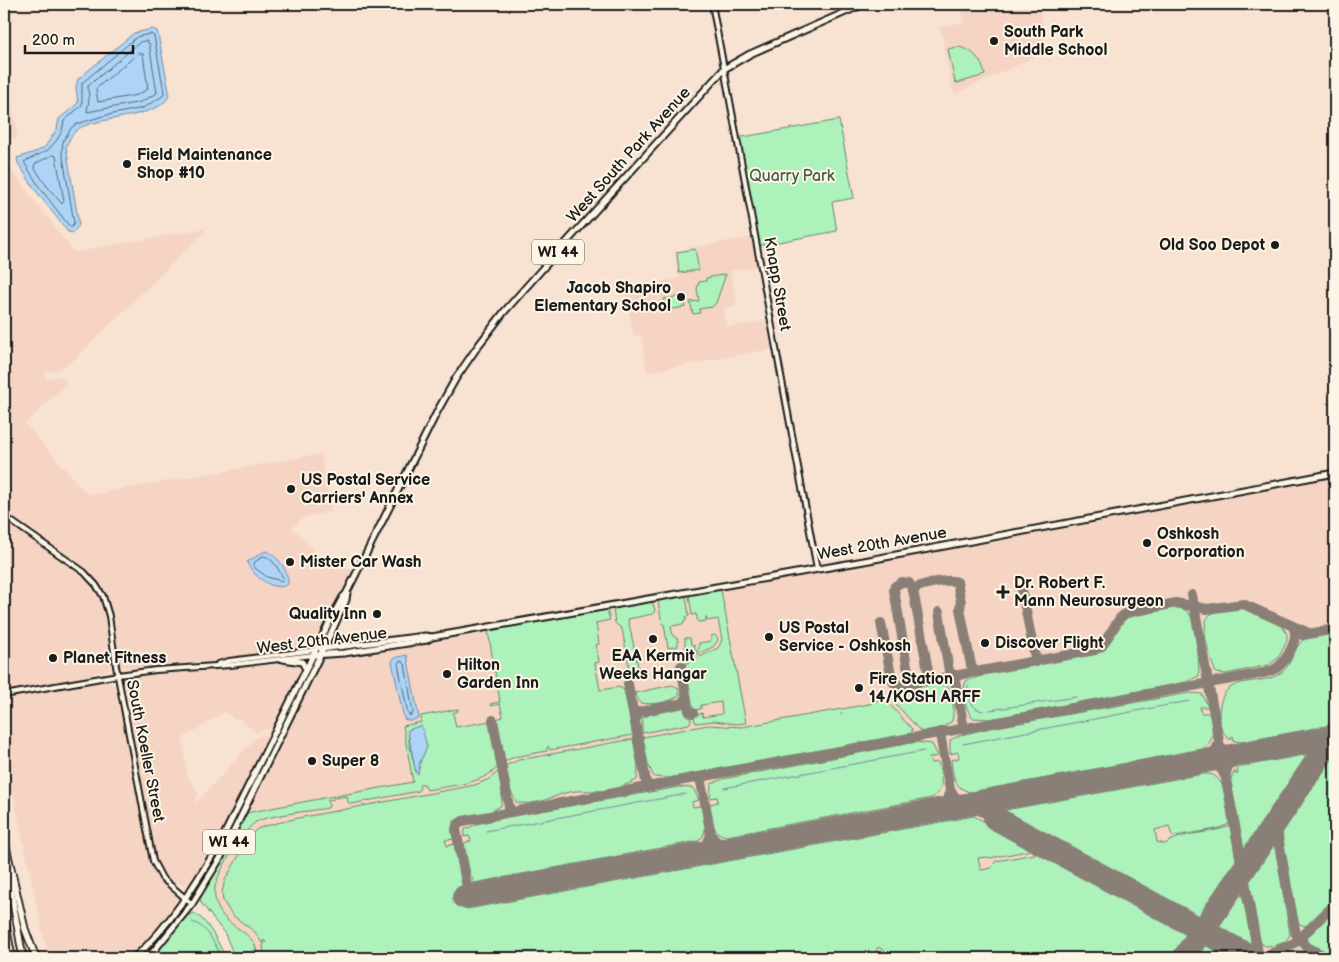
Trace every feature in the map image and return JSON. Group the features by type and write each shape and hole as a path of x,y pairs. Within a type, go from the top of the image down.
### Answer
{"highway":[{"path":"4,838 25,929 36,958"},
{"path":"4,853 23,958"},
{"path":"4,915 12,958"}],"main road":[{"name":"West South Park Avenue","path":"185,898 223,837 438,410 456,378 478,346 504,312 543,268 724,69 750,54 864,4"},
{"name":"West 20th Avenue","path":"321,652 339,647 426,636 432,637 817,569 1335,473"},
{"name":"West South Park Avenue","path":"192,904 222,857 331,633 346,600 347,592"},
{"path":"331,633 331,642 339,647"},
{"name":"West 20th Avenue","path":"314,653 389,646 427,640 432,637"},
{"path":"283,659 302,662 306,669"},
{"name":"WI 44","path":"134,958 185,898"},
{"name":"WI 44","path":"148,958 192,904"}],"street":[{"name":"Knapp Street","path":"712,4 817,569"},
{"name":"South Koeller Street","path":"4,516 84,572 96,585 107,608 153,861 162,878 192,904"},
{"name":"West 20th Avenue","path":"214,665 230,660 314,653"},
{"name":"West 20th Avenue","path":"4,695 118,675 230,665 283,659 314,653"}],"shaded area":[{"name":"South Park Middle School","path":"961,4 1039,4 1047,51 955,94 953,93 940,27 964,22"},
{"path":"4,58 18,138 4,140"},
{"path":"4,161 74,252 208,228 75,359 58,370 44,372 46,379 61,376 67,383 25,424 88,495 321,454 331,512 304,517 291,529 297,532 315,553 353,571 310,651 229,661 129,668 116,666 112,640 109,670 19,692 108,681 114,685 134,758 152,857 157,872 185,898 134,958 48,957 4,752 4,521 50,553 54,546 4,510"},
{"name":"Jacob Shapiro Elementary School","path":"752,237 757,267 730,271 737,306 724,308 727,327 766,321 772,349 647,372 641,335 634,336 625,288 679,278 674,251"},
{"path":"1335,477 1335,958 235,958 225,934 201,902 200,896 236,836 297,708 321,663 327,657 429,642"},
{"path":"300,664 302,668 301,674 275,727 256,733 239,718 234,719 225,712 183,738 187,775 199,795 195,799 196,803 257,737 266,734 269,736 220,838 191,882 184,885 171,881 161,870 155,854 126,681 132,678 163,674"}],"green space":[{"path":"957,47 972,52 976,56 985,75 958,83 955,82 948,49"},
{"name":"Quarry Park","path":"839,120 854,198 832,202 837,231 757,246 737,138"},
{"path":"695,249 699,270 679,273 677,252"},
{"path":"726,274 716,303 712,307 699,309 700,313 693,314 690,302 699,301 697,289 699,282 706,281 706,278"},
{"path":"684,296 686,307 666,310 664,299"},
{"path":"721,590 746,723 735,724 714,721 696,723 693,716 702,713 703,717 722,714 721,702 701,705 701,709 692,710 685,664 718,648 722,640 718,619 707,621 706,617 706,621 698,622 696,614 692,615 689,595"},
{"path":"686,596 689,616 686,617 684,624 671,626 673,636 678,639 678,646 668,648 658,601"},
{"path":"652,602 655,610 653,614 628,619 639,671 630,672 622,629 615,623 613,609"},
{"path":"1174,607 1186,611 1192,618 1197,643 1199,676 1186,682 990,719 972,718 964,696 966,681 992,672 1095,653 1102,649 1124,618"},
{"path":"1241,607 1283,627 1287,634 1287,641 1279,657 1269,665 1226,674 1216,673 1206,642 1205,625 1207,619 1211,614 1218,611"},
{"path":"607,610 610,620 596,623 599,644 596,645 599,662 595,663 600,690 619,687 624,690 633,735 550,750 547,747 547,751 514,757 504,762 496,719 503,717 500,704 491,706 490,704 500,702 488,631"},
{"path":"1335,633 1335,719 1326,726 1241,742 1234,741 1233,736 1231,740 1226,736 1222,730 1219,714 1222,698 1231,687 1276,676 1286,668 1296,649 1306,638"},
{"path":"714,635 718,640 713,647 688,658 685,657 685,638 690,638 696,653 699,643 711,641 711,636"},
{"path":"934,684 947,685 953,703 952,721 943,727 921,732 888,695 898,690"},
{"path":"672,685 679,688 679,696 660,703 640,703 635,693"},
{"path":"1189,693 1202,694 1208,707 1200,707 1201,713 1210,713 1212,738 1207,746 1202,749 971,792 961,788 955,780 951,760 959,758 958,752 950,754 950,740 961,735 990,728"},
{"path":"884,698 912,729 912,733 668,778 654,777 648,764 643,737 708,725 742,727 869,704"},
{"path":"685,707 687,717 690,717 691,721 689,724 642,733 642,718 654,713"},
{"path":"458,709 458,711 453,713 456,727 491,721 499,766 475,781 456,785 427,790 424,784 420,784 419,791 351,804 348,802 347,796 336,798 336,796 413,782 403,726 421,722 421,716","holes":["420,726 427,747 420,762 418,774 416,773 409,743 408,730"]},
{"path":"633,739 638,766 637,780 617,788 569,792 530,803 517,803 511,792 505,766 519,760"},
{"path":"916,742 932,744 938,756 929,758 931,763 938,762 941,777 941,787 932,798 727,836 722,835 715,829 710,804 718,802 717,797 710,798 711,784 723,779"},
{"path":"1335,750 1335,900 1311,924 1304,926 1298,923 1297,919 1282,833 1285,822"},
{"path":"1304,755 1308,757 1307,761 1248,847 1244,848 1231,784 1231,778 1235,771 1235,774 1238,774 1237,769 1244,766"},
{"path":"499,771 502,793 501,806 490,812 458,819 453,827 454,839 445,840 447,846 454,844 467,909 974,816 1032,848 1027,851 990,858 978,858 981,870 991,868 996,861 1040,853 1186,932 1187,939 1174,958 882,958 885,951 878,947 874,956 877,958 264,958 263,945 266,942 264,940 262,943 255,932 232,915 223,901 222,892 225,880 250,836 257,829 298,818 475,785 489,779"},
{"path":"1211,774 1221,784 1226,800 1229,824 1217,829 1175,836 1172,836 1169,826 1155,830 1157,842 1165,844 1179,837 1222,829 1230,826 1237,865 1200,920 1000,811"},
{"path":"679,787 693,788 699,800 692,802 693,807 701,806 705,820 704,834 698,841 474,883 470,874 464,843 471,841 469,836 464,837 465,829 477,824 506,817"},
{"path":"334,796 334,799 328,800 328,808 280,815 256,822 245,833 233,850 216,883 215,898 219,910 226,919 244,932 254,943 257,958 235,958 225,934 200,899 236,836 246,813"},
{"path":"1271,843 1275,846 1290,934 1286,940 1277,945 1265,946 1259,941 1249,879"},
{"path":"1240,894 1243,898 1251,941 1248,945 1222,932 1218,925 1237,895"},
{"path":"1335,908 1334,958 1309,944 1307,939 1309,933"},
{"path":"193,913 208,926 225,958 152,958 187,916"},
{"path":"1206,944 1234,958 1194,958 1202,946"},
{"path":"1295,950 1309,952 1321,958 1280,958 1284,952"}],"water":[{"path":"153,29 158,34 169,91 166,100 158,107 145,112 85,125 77,130 69,140 66,147 79,225 73,233 68,232 36,191 18,163 17,158 45,147 57,129 59,119 78,103 76,87 78,79 134,33"},
{"path":"265,551 278,559 287,574 288,584 277,587 264,582 249,567 247,562"},
{"path":"407,655 419,718 410,721 404,719 392,662 394,658"},
{"path":"422,727 427,747 420,762 418,774 416,773 408,730"}],"waterway":[{"path":"968,685 969,698 973,705 975,708 983,711"},
{"path":"990,710 1076,697"},
{"path":"963,744 1189,701"},
{"path":"724,788 924,751"},
{"path":"486,831 686,794"},
{"path":"6,817 11,816"},
{"path":"192,922 198,924 207,932 222,958"}],"taxiway":[{"path":"904,686 909,681 909,677 894,590 895,586 902,582 909,583 913,590 930,681"},
{"path":"913,590 935,582 957,582 961,602 960,609 971,665 980,672"},
{"path":"1022,591 1036,662"},
{"path":"1192,595 1259,958"},
{"path":"881,623 892,680 899,686 1095,650 1102,646 1120,618 1126,613 1176,603 1207,609 1243,604 1309,633"},
{"path":"939,612 949,671 958,676"},
{"path":"469,896 456,830 457,825 463,821 1265,673 1278,667 1289,654 1295,637 1293,627"},
{"path":"1303,635 1335,629"},
{"path":"681,666 689,711 693,713"},
{"path":"953,677 964,729"},
{"path":"628,684 647,787"},
{"path":"635,720 639,712 679,704 686,697"},
{"path":"493,720 510,812"},
{"path":"940,734 953,807"},
{"path":"1219,741 1213,754 1201,761 1216,765 1225,776 1229,763 1242,754"},
{"path":"700,777 714,851"},
{"path":"950,790 962,801 978,802"},
{"path":"931,811 944,804 950,791"},
{"path":"967,804 995,818"},
{"path":"1280,816 1276,829 1296,934 1307,947 1328,958"},
{"path":"711,834 717,842 725,846 743,846"},
{"path":"685,857 702,850 711,834"},
{"path":"1261,845 1270,837 1275,837 1279,841"},
{"path":"1240,853 1246,858 1253,856"},
{"path":"1228,894 1237,887 1244,888 1246,892"},
{"path":"1262,958 1296,942 1335,904"},
{"path":"1243,953 1253,949 1256,943 1257,946"}],"runway":[{"path":"1184,958 1335,734"},
{"path":"464,897 1335,737"},
{"path":"995,818 1253,958"}],"place":[{"name":"South Park Middle School","path":"994,41"},
{"name":"Field Maintenance Shop #10","path":"127,164"},
{"name":"Old Soo Depot","path":"1275,245"},
{"name":"Jacob Shapiro Elementary School","path":"681,297"},
{"name":"US Postal Service Carriers' Annex","path":"291,489"},
{"name":"Oshkosh Corporation","path":"1147,543"},
{"name":"Mister Car Wash","path":"290,562"},
{"name":"Dr. Robert F. Mann Neurosurgeon","path":"1003,592"},
{"name":"Quality Inn","path":"377,614"},
{"name":"US Postal Service - Oshkosh","path":"769,637"},
{"name":"EAA Kermit Weeks Hangar","path":"653,639"},
{"name":"Discover Flight","path":"985,643"},
{"name":"Planet Fitness","path":"53,658"},
{"name":"Hilton Garden Inn","path":"447,674"},
{"name":"Fire Station 14/KOSH ARFF","path":"859,688"},
{"name":"Super 8","path":"312,761"}]}
